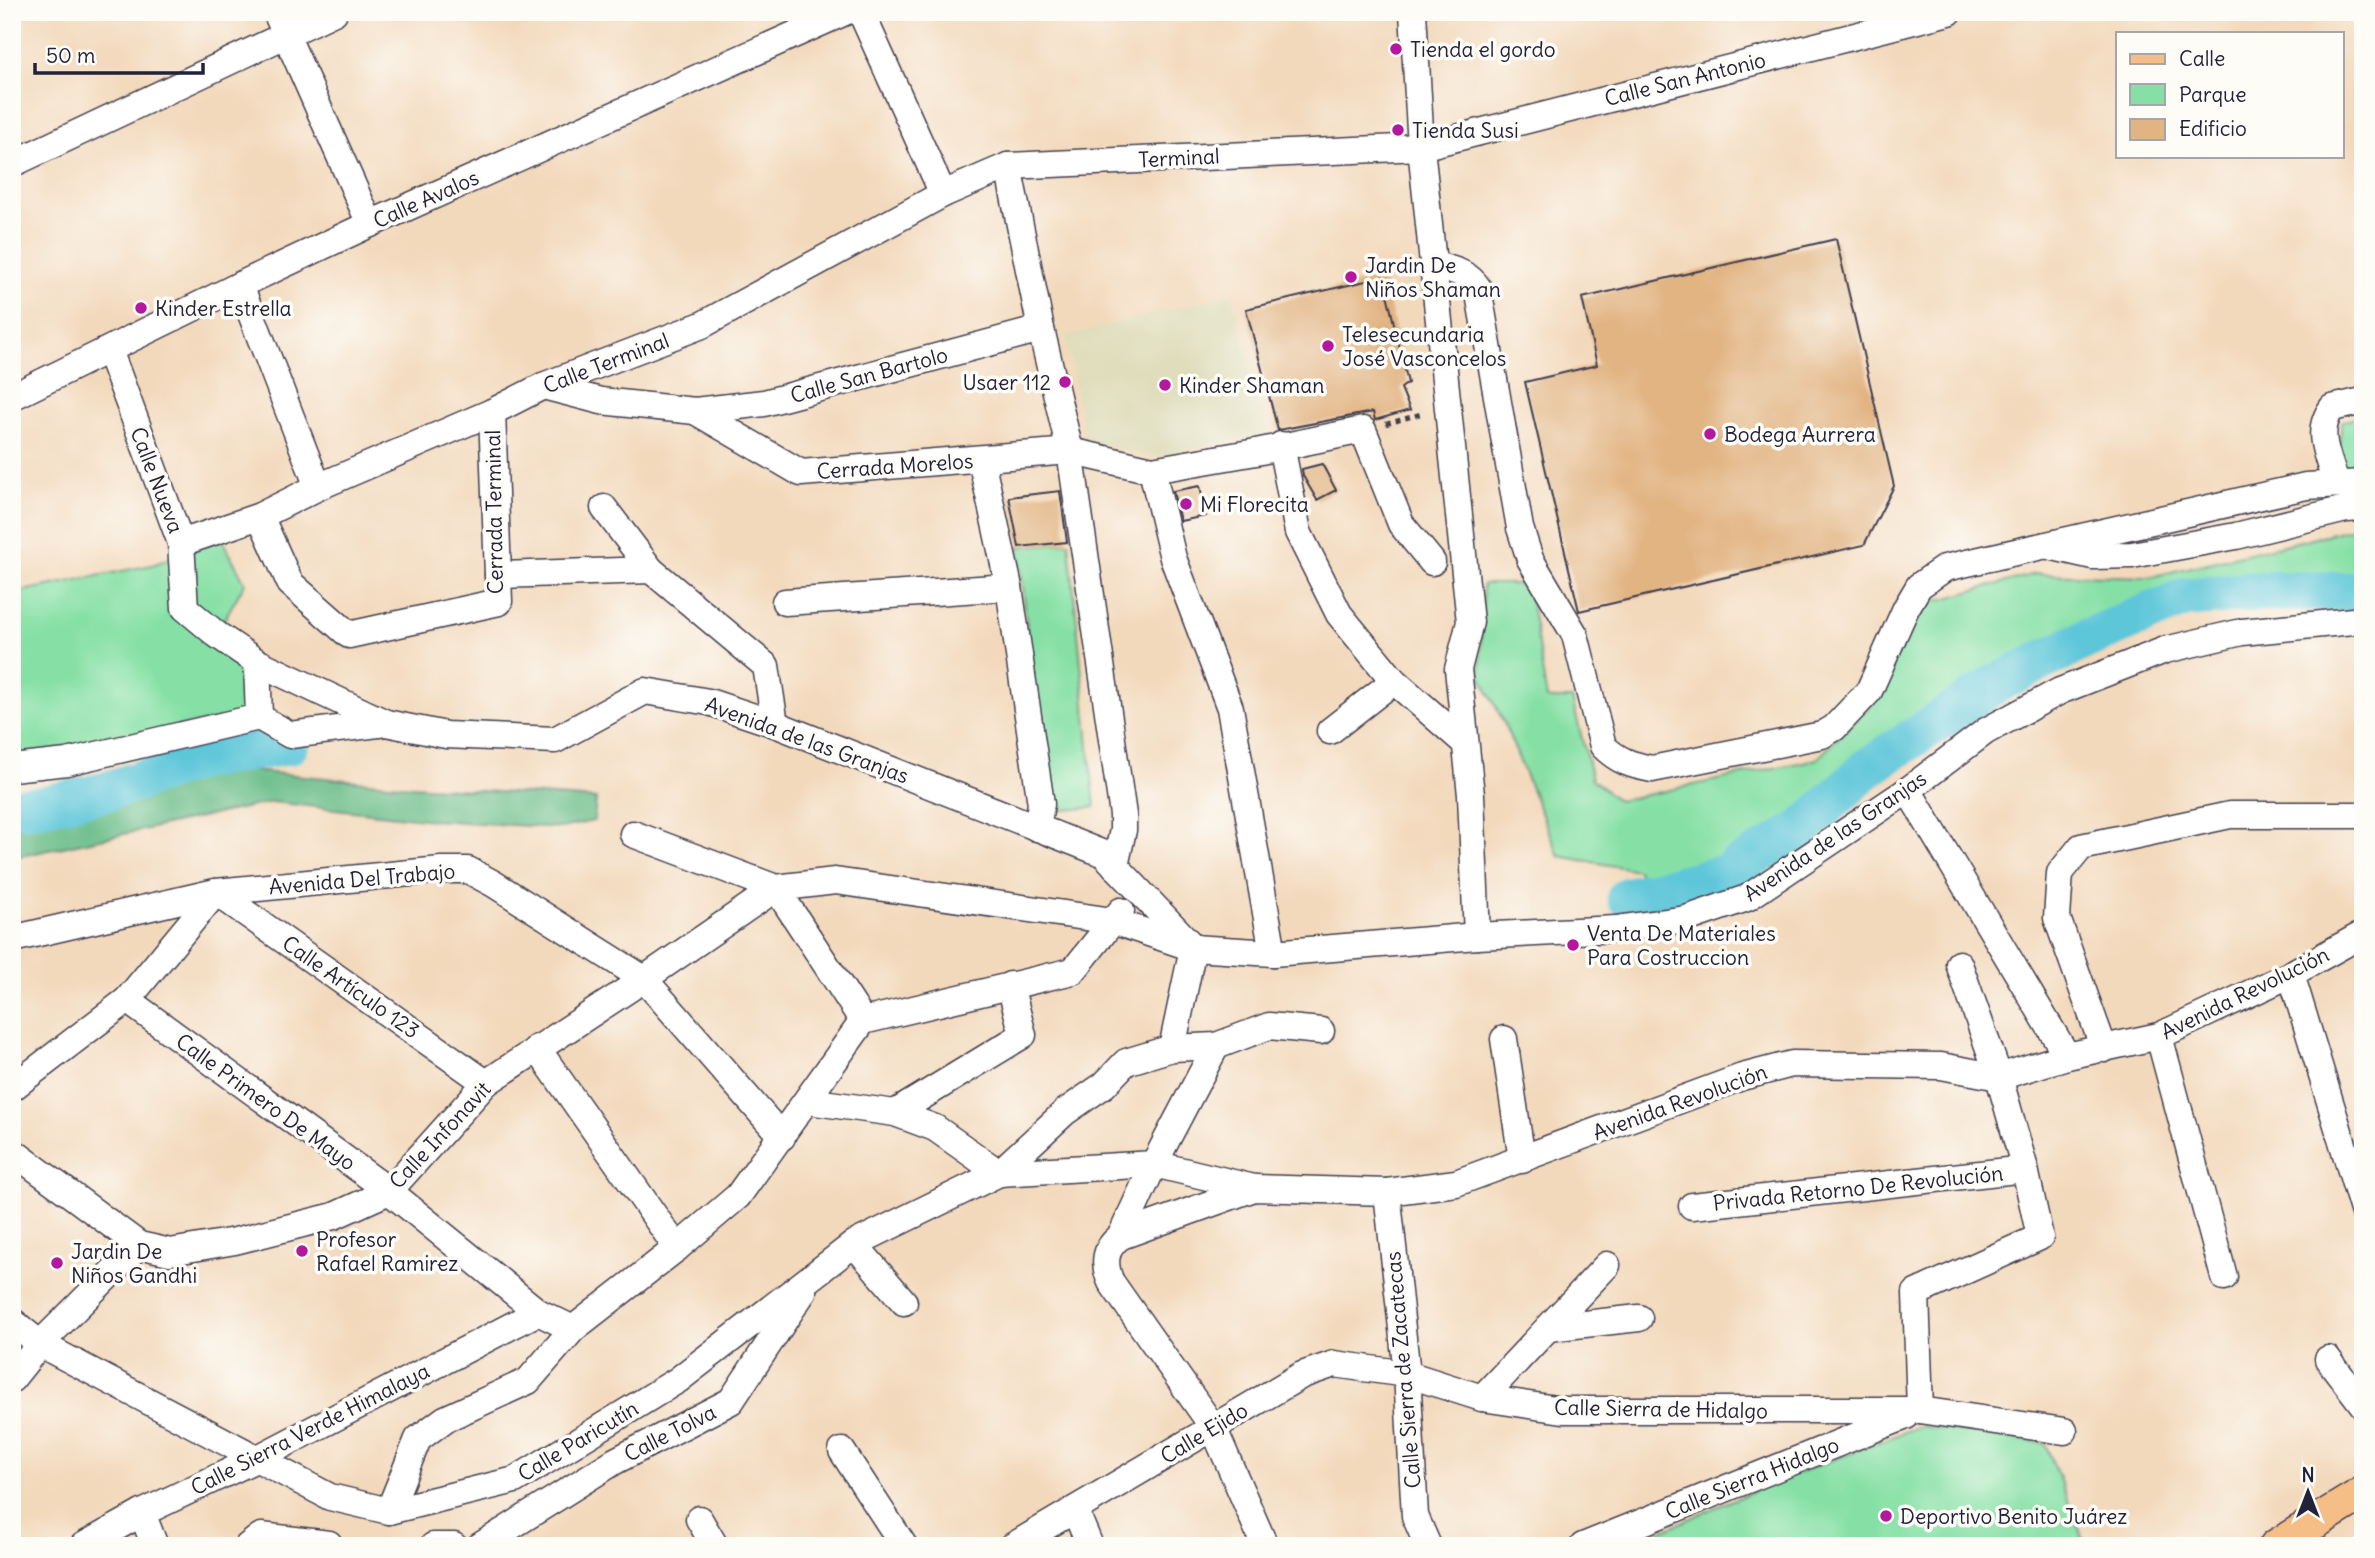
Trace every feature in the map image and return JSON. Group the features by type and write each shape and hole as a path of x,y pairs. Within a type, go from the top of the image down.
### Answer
{"main road":[{"path":"2276,1546 2363,1493"}],"street":[{"path":"12,164 282,23 334,12"},
{"name":"Calle Avalos","path":"12,397 370,224 845,12"},
{"path":"861,12 943,194"},
{"path":"1413,12 1421,147 1470,622 1458,669 1471,795 1478,936"},
{"name":"Calle San Antonio","path":"1421,147 1916,16 1949,12"},
{"path":"282,23 370,224"},
{"name":"Terminal","path":"943,194 1008,166 1421,147"},
{"path":"1008,166 1041,329 1070,451 1124,815 1124,830 1115,866"},
{"name":"Calle Terminal","path":"260,516 318,487 492,412 542,386 702,325 943,194"},
{"path":"1435,265 1472,278 1478,288 1520,528 1530,559 1575,635 1603,746 1628,765 1652,769 1822,735 1834,728 1869,691 1906,608 1919,586 1945,568 2306,486 2363,483"},
{"path":"240,285 318,487"},
{"name":"Calle San Bartolo","path":"695,411 764,403 1041,329"},
{"name":"Calle Nueva","path":"109,350 181,544 185,608 216,634 257,662 386,723"},
{"path":"542,386 601,401 695,411"},
{"path":"2336,483 2322,433 2324,420 2332,408 2363,401"},
{"name":"Cerrada Morelos","path":"695,411 801,473 1070,451 1152,470"},
{"name":"Cerrada Terminal","path":"260,516 290,583 349,635 499,603 492,412"},
{"path":"1273,953 1230,708 1173,558 1152,470 1363,430 1401,524 1432,562"},
{"path":"1281,445 1298,532 1339,614 1394,681 1465,743"},
{"path":"981,459 1009,587 1041,804 1037,828"},
{"path":"604,508 651,570 766,666 775,724"},
{"path":"2048,546 2093,556 2132,555 2236,536 2346,509 2363,508"},
{"path":"181,544 260,516"},
{"path":"498,575 651,570"},
{"path":"785,603 1009,587"},
{"name":"Avenida de las Granjas","path":"776,888 835,881 1113,921 1194,948 1273,953 1478,936 1616,929 1686,919 1747,898 1908,790 1986,731 2060,691 2165,650 2242,632 2363,620"},
{"path":"12,768 67,762 259,718 257,662"},
{"path":"1330,731 1394,681"},
{"name":"Avenida de las Granjas","path":"259,718 290,735 386,723 446,735 555,740 645,691 709,702 775,724 1104,854 1194,948"},
{"path":"1908,790 2067,1056"},
{"path":"2105,1049 2057,918 2060,873 2081,847 2230,815 2363,815"},
{"path":"633,834 776,888 863,1021"},
{"name":"Avenida Del Trabajo","path":"12,939 216,892 440,870 468,870 644,979 782,1137"},
{"name":"Calle Infonavit","path":"139,1245 170,1252 235,1241 334,1216 390,1192 486,1083 776,888"},
{"path":"390,1511 418,1439 445,1419 528,1381 573,1329 677,1248 738,1196 863,1021 1073,971 1138,890"},
{"path":"12,1088 127,1000 216,892"},
{"name":"Calle Artículo 123","path":"216,892 486,1083"},
{"name":"Avenida Revolución","path":"1121,1236 1254,1188 1387,1192 1456,1183 1742,1076 1792,1064 1941,1066 1999,1077 2067,1056 2159,1036 2291,974 2363,934"},
{"path":"1172,1048 1194,948"},
{"path":"1920,1410 1916,1293 2040,1237 2025,1169 1999,1077 1959,964"},
{"path":"2291,974 2363,1210"},
{"path":"895,1113 1023,1035 1010,985"},
{"name":"Calle Primero De Mayo","path":"127,1000 390,1192 538,1312 573,1329"},
{"path":"999,1172 1065,1112 1104,1085 1126,1062 1172,1048 1216,1046 1269,1026 1321,1031"},
{"path":"2159,1036 2224,1277"},
{"path":"1504,1040 1522,1160"},
{"path":"1216,1046 1154,1164 1121,1236 1107,1251 1105,1262 1111,1282 1213,1427 1265,1546"},
{"path":"537,1048 677,1248"},
{"path":"807,1101 895,1113 935,1128 999,1172 1154,1164 1254,1188"},
{"path":"12,1151 139,1245 40,1344 12,1379"},
{"name":"Privada Retorno De Revolución","path":"1692,1206 2025,1169"},
{"name":"Calle Paricutín","path":"12,1321 40,1344 330,1497 390,1511 515,1480 678,1380 854,1244 999,1172"},
{"name":"Calle Sierra de Zacatecas","path":"1387,1192 1407,1374 1415,1516 1427,1546"},
{"path":"854,1244 904,1302"},
{"path":"1482,1398 1607,1265"},
{"name":"Calle Tolva","path":"480,1546 615,1461 731,1401 815,1273"},
{"name":"Calle Sierra Verde Himalaya","path":"83,1546 142,1513 258,1458 538,1312"},
{"path":"1548,1328 1639,1318"},
{"path":"2328,1359 2363,1405"},
{"name":"Calle Ejido","path":"1013,1546 1301,1375 1334,1364 1407,1374"},
{"name":"Calle Sierra de Hidalgo","path":"1407,1374 1482,1398 1563,1410 1920,1410 2064,1431"},
{"name":"Calle Sierra Hidalgo","path":"1583,1546 1920,1410"},
{"path":"842,1451 904,1546"},
{"path":"1074,1510 1090,1546"},
{"path":"142,1513 155,1546"},
{"path":"699,1519 715,1546"},
{"path":"248,1546 261,1536 329,1544"},
{"path":"433,1546 454,1546"}],"path":[{"path":"1363,430 1449,406"}],"shaded area":[{"name":"Kinder Shaman","path":"1232,294 1268,434 1154,457 1085,441 1066,336"}],"green space":[{"path":"2363,417 2363,583 2263,584 2183,590 2079,634 1987,679 1869,759 1798,824 1721,868 1642,885 1638,870 1559,856 1504,723 1480,675 1483,584 1528,584 1547,699 1572,699 1592,779 1618,801 1817,759 1877,699 1905,639 1928,603 2035,574 2150,577 2354,528 2339,447 2342,421"},
{"path":"222,539 245,583 213,639 250,664 251,713 12,759 12,593 152,565"},
{"path":"1069,542 1095,807 1045,812 1019,547"},
{"path":"219,768 400,785 596,799 594,821 561,828 432,820 272,802 12,858 12,794"},
{"name":"Deportivo Benito Juárez","path":"1920,1426 2045,1443 2086,1546 1627,1546 1767,1485"}],"building":[{"name":"Bodega Aurrera","path":"1836,239 1894,486 1864,545 1579,611 1525,382 1597,365 1582,298"},
{"name":"Telesecundaria José Vasconcelos","path":"1383,277 1408,383 1401,388 1410,410 1375,420 1373,412 1278,430 1246,309"},
{"path":"1322,464 1336,490 1317,500 1303,476 1302,469"},
{"name":"Mi Florecita","path":"1200,486 1206,516 1180,521 1173,491"},
{"path":"1060,491 1067,542 1019,547 1009,497"}],"waterway":[{"path":"1627,897 1723,875 1802,829 1869,767 1992,686 2084,640 2185,598 2262,591 2363,592"},
{"path":"12,808 40,806 105,792 200,760 289,745"}],"place":[{"name":"Tienda el gordo","path":"1396,49"},
{"name":"Tienda Susi","path":"1398,130"},
{"name":"Jardin De Niños Shaman","path":"1351,277"},
{"name":"Kinder Estrella","path":"141,308"},
{"name":"Telesecundaria José Vasconcelos","path":"1328,346"},
{"name":"Usaer 112","path":"1065,382"},
{"name":"Kinder Shaman","path":"1165,385"},
{"name":"Bodega Aurrera","path":"1710,434"},
{"name":"Mi Florecita","path":"1186,504"},
{"name":"Venta De Materiales Para Costruccion","path":"1573,945"},
{"name":"Profesor Rafael Ramirez","path":"302,1251"},
{"name":"Jardin De Niños Gandhi","path":"57,1263"},
{"name":"Deportivo Benito Juárez","path":"1886,1516"}]}
